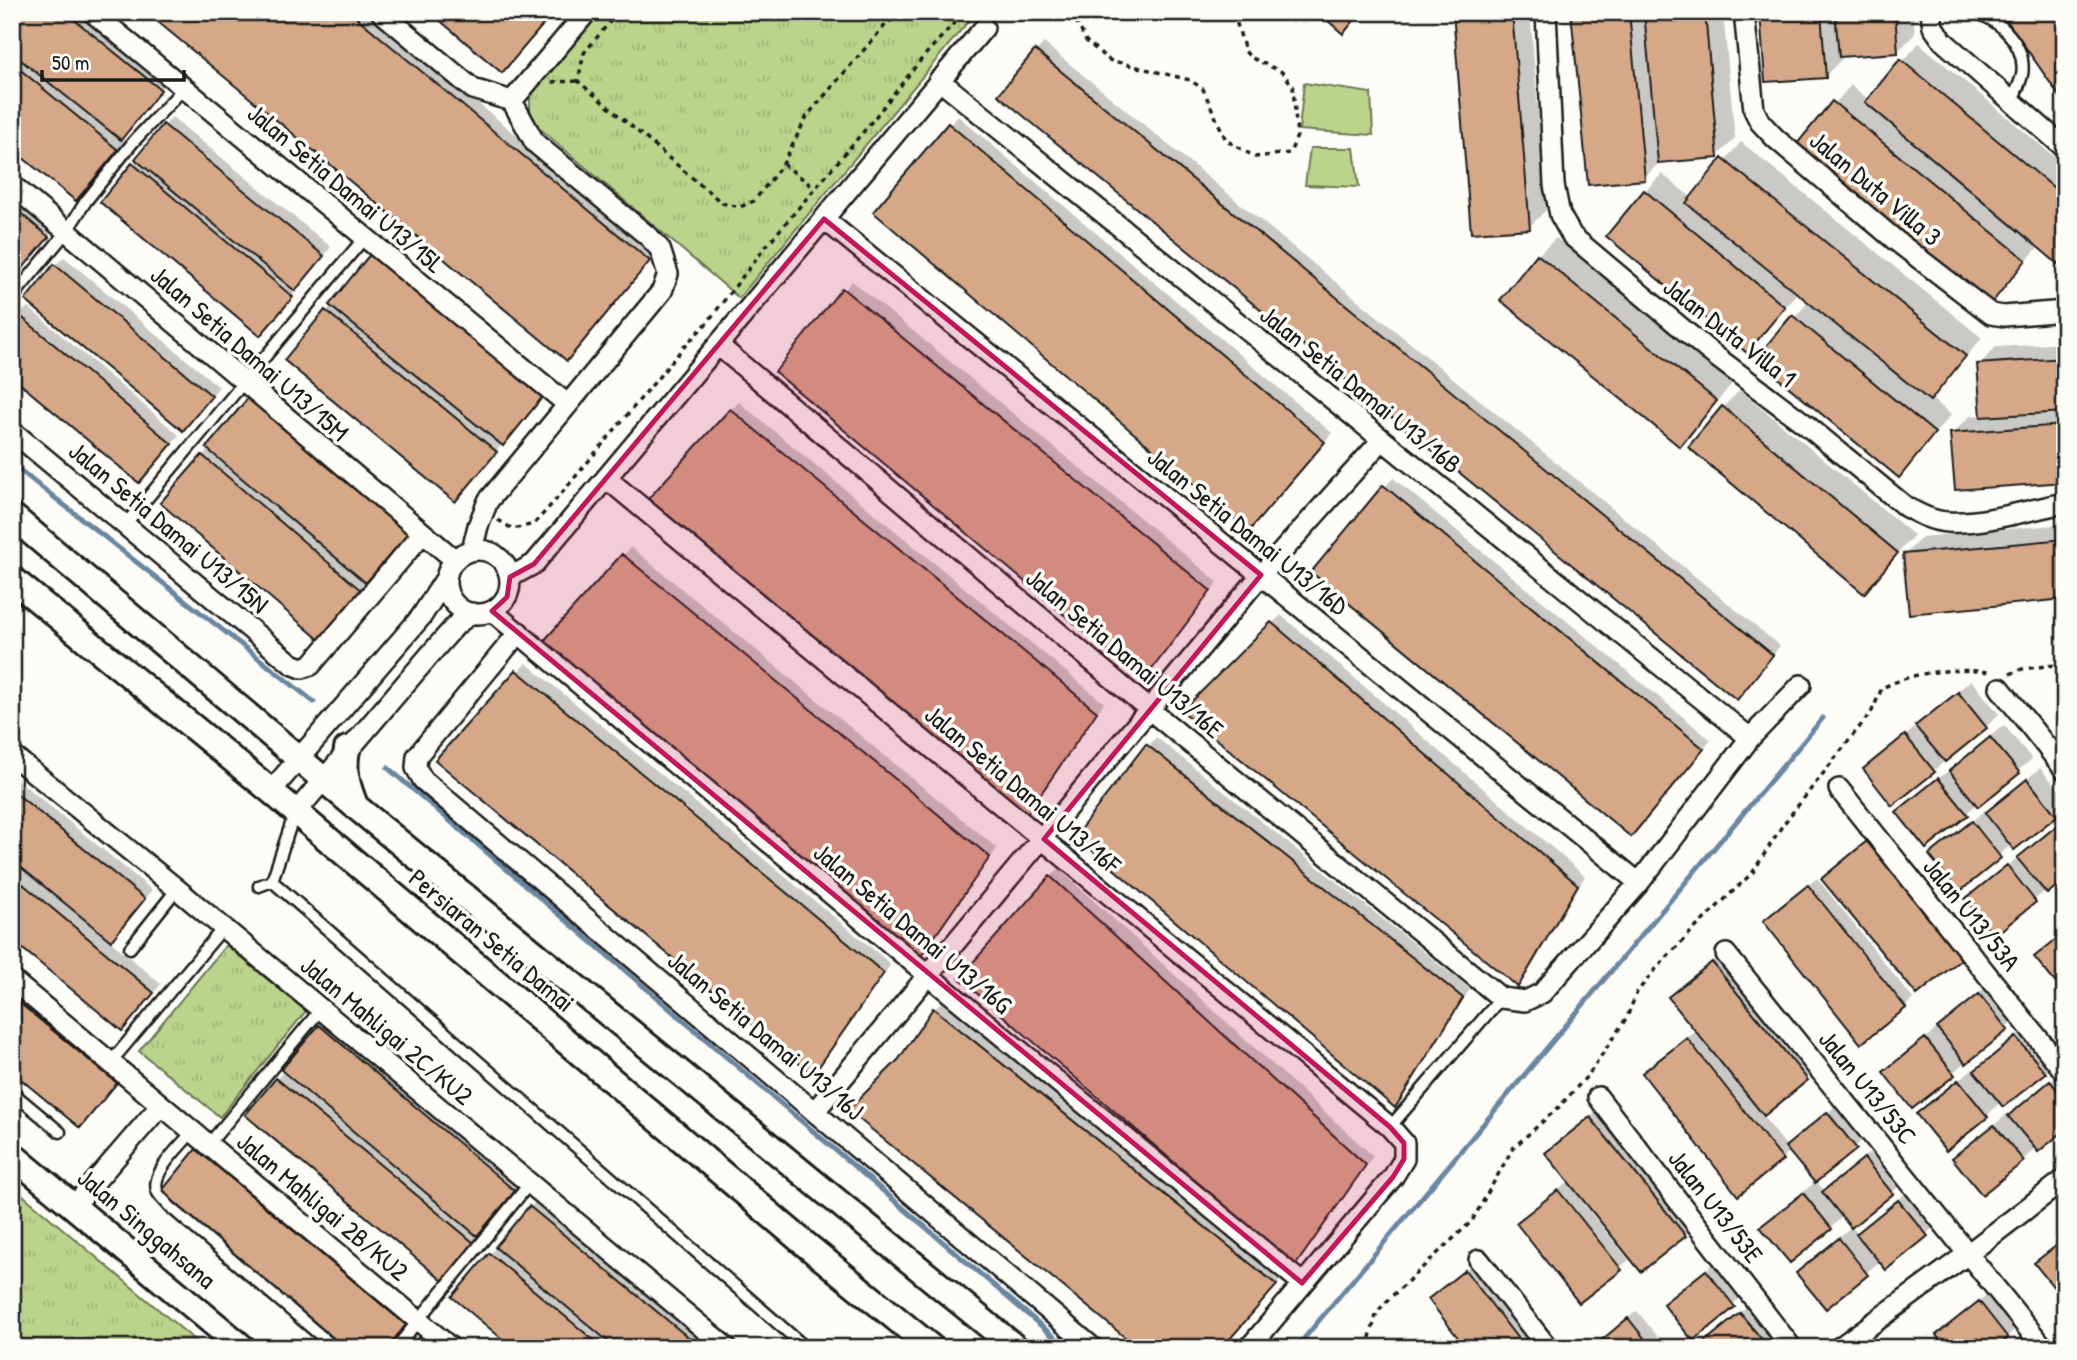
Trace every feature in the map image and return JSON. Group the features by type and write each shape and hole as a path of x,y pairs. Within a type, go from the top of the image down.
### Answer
{"street":[{"name":"Jalan Setia Damai U13/15L","path":"92,12 567,404"},
{"path":"380,12 473,89 512,101 535,143 649,237 660,249 668,274 662,290 488,501 472,550"},
{"path":"512,101 587,12"},
{"name":"Jalan Duta Villa 1","path":"1546,12 1555,185 1560,215 1572,236 1710,352 1805,424 1906,507 1924,517 1945,522 1972,521 2065,503"},
{"name":"Jalan Duta Villa 3","path":"1744,12 1754,110 1774,138 1886,232 1991,314 2004,316 2065,311"},
{"path":"1931,12 1933,27 1943,41 2065,148"},
{"path":"510,577 534,564 984,28"},
{"name":"Jalan Setia Damai U13/16B","path":"939,80 1750,738"},
{"name":"Jalan Setia Damai U13/15M","path":"12,185 455,560"},
{"name":"Jalan Setia Damai U13/16D","path":"824,219 1639,883"},
{"name":"Jalan Setia Damai U13/16E","path":"718,345 1150,710 1501,998"},
{"name":"Jalan Setia Damai U13/15N","path":"12,431 292,664 302,667 312,665 422,534"},
{"path":"815,1111 1262,575 1382,440"},
{"name":"Jalan Setia Damai U13/16F","path":"606,478 1390,1127 1404,1143 1404,1159 1393,1177 1302,1283"},
{"path":"12,516 323,778"},
{"path":"271,791 421,617 455,560 472,550 483,550 501,559 507,567 510,587 507,597 492,611 472,613 463,610 450,596 446,578"},
{"name":"Persiaran Setia Damai","path":"12,579 296,811 805,1244 932,1348"},
{"name":"Jalan Setia Damai U13/16G","path":"492,611 1302,1283"},
{"path":"296,811 444,638 472,613"},
{"name":"Jalan Setia Damai U13/16J","path":"519,632 417,756 416,768 423,780 1093,1348"},
{"path":"1998,678 2065,770"},
{"path":"1501,998 1525,1001 1542,992 1639,883 1750,738 1801,685"},
{"path":"347,749 344,768 355,806"},
{"name":"Jalan Mahligai 2C/KU2","path":"12,755 177,889 727,1348"},
{"name":"Persiaran Setia Damai","path":"323,778 1016,1348"},
{"name":"Jalan U13/53A","path":"1839,789 2065,1072"},
{"name":"Jalan U13/53C","path":"1726,954 2044,1348"},
{"name":"Jalan Mahligai 2B/KU2","path":"12,980 451,1348"},
{"name":"Jalan U13/53E","path":"1598,1097 1792,1348"},
{"path":"74,1206 161,1105"},
{"name":"Jalan Singgahsana","path":"12,1154 243,1348"},
{"path":"1839,1348 2065,1179"},
{"path":"1479,1260 1548,1348"},
{"path":"1249,1348 1302,1283"}],"lane":[{"path":"1972,12 2004,27 2019,51 2022,74 2012,101"},
{"path":"12,298 67,231 86,201 134,141 184,88"},
{"path":"124,526 365,237"},
{"path":"272,881 296,811"},
{"path":"259,886 272,881"},
{"path":"272,881 806,1348"},
{"path":"130,948 177,889"},
{"path":"111,1062 223,928"},
{"path":"1390,1127 1501,998"},
{"path":"209,1144 321,1009"},
{"path":"12,1092 60,1132"},
{"path":"193,1131 164,1165 158,1176 158,1192 169,1206 335,1348"},
{"path":"396,1348 530,1183"}],"path":[{"path":"618,12 584,53 578,81 722,203 740,207 754,201 783,164 807,116 887,23 898,16 930,16 933,12"},
{"path":"484,512 513,529 534,524 682,348 706,324 767,245 924,56 948,32 957,20 957,12"},
{"path":"1072,12 1086,41 1109,60 1190,80 1203,89 1226,140 1255,157 1290,153 1297,136 1293,86 1282,72 1250,57 1245,51 1236,12"},
{"path":"783,164 816,188"},
{"path":"1367,1348 1377,1312 1472,1221 1513,1148 1559,1107 1589,1074 1627,1017 1637,992 1654,971 1753,872 1782,826 1872,711 1882,688 1898,680 1933,671 1998,678 2013,675 2022,669 2063,664 2065,667"}],"highlighted area":[{"path":"824,219 1261,575 1044,839 1390,1127 1404,1143 1404,1159 1393,1177 1302,1283 492,611 507,597 510,577 534,564"}],"green space":[{"path":"600,12 976,12 739,298 538,127 530,111 530,96"},
{"path":"1304,83 1371,93 1373,135 1299,130"},
{"path":"1310,148 1354,148 1359,187 1305,185"},
{"path":"226,945 306,1011 220,1117 139,1051"},
{"path":"12,1186 204,1348 12,1348"}],"building":[{"path":"12,12 65,12 161,90 121,140 12,53"},
{"path":"146,12 350,12 650,261 567,361"},
{"path":"430,12 554,12 502,73"},
{"path":"1318,12 1361,12 1343,34"},
{"path":"1453,12 1512,12 1530,229 1471,233"},
{"path":"1571,12 1629,12 1645,180 1588,185"},
{"path":"1644,12 1705,12 1718,158 1658,163"},
{"path":"1760,12 1821,12 1826,78 1765,82"},
{"path":"1835,12 1895,12 1898,53 1839,57"},
{"path":"2001,12 2054,12 2065,28 2065,104"},
{"path":"1035,50 1773,655 1737,700 998,95"},
{"path":"1900,59 2065,197 2065,270 1865,102"},
{"path":"12,63 118,150 76,201 12,149"},
{"path":"1832,101 2026,260 1990,305 1796,145"},
{"path":"948,123 1325,442 1249,531 873,212"},
{"path":"163,124 324,256 295,291 135,159"},
{"path":"1722,158 1966,356 1930,401 1686,203"},
{"path":"132,163 293,297 260,336 100,202"},
{"path":"1644,190 1785,307 1747,353 1606,236"},
{"path":"12,206 49,237 12,281"},
{"path":"371,253 545,394 503,446 329,305"},
{"path":"1537,254 1717,401 1680,447 1500,300"},
{"path":"54,264 212,396 183,431 25,300"},
{"path":"842,288 1211,591 1143,681 775,372"},
{"path":"325,310 497,452 455,502 284,360"},
{"path":"18,314 172,444 139,483 12,377 12,321"},
{"path":"1792,315 1935,433 1899,478 1755,359"},
{"path":"2065,358 2065,412 1981,417 1977,364"},
{"path":"248,398 408,534 366,583 206,448"},
{"path":"1722,406 1898,553 1864,594 1688,447"},
{"path":"730,409 1097,712 1027,814 648,499"},
{"path":"2065,425 2065,482 1955,490 1950,433"},
{"path":"202,455 363,592 321,641 160,503"},
{"path":"1383,485 1704,749 1631,837 1311,572"},
{"path":"2065,539 2065,599 1909,614 1903,554"},
{"path":"622,554 990,857 919,959 541,644"},
{"path":"1271,622 1578,885 1518,987 1182,711"},
{"path":"516,670 884,973 813,1075 435,760"},
{"path":"1958,692 1987,728 1945,762 1915,726"},
{"path":"1905,735 1935,772 1892,806 1863,769"},
{"path":"1990,737 2020,773 1978,807 1949,771"},
{"path":"1146,744 1463,998 1395,1108 1075,836"},
{"path":"1938,778 1968,815 1926,849 1896,812"},
{"path":"2027,779 2057,816 2014,850 1985,813"},
{"path":"12,790 145,899 111,941 12,860"},
{"path":"1972,821 2001,858 1959,892 1929,855"},
{"path":"2059,824 2065,831 2065,879 2047,894 2017,858"},
{"path":"1867,841 1964,957 1917,995 1821,879"},
{"path":"2007,865 2036,902 1994,936 1965,899"},
{"path":"12,875 154,993 122,1031 12,940"},
{"path":"1050,876 1366,1165 1295,1266 959,978"},
{"path":"1808,885 1906,1008 1861,1044 1763,921"},
{"path":"2065,932 2065,992 2064,993 2034,957"},
{"path":"1712,962 1808,1080 1764,1116 1668,997"},
{"path":"1979,994 2008,1030 1966,1064 1937,1028"},
{"path":"12,997 117,1083 80,1128 12,1072"},
{"path":"933,1008 1277,1285 1222,1348 1138,1348 848,1110 899,1059"},
{"path":"319,1025 515,1191 477,1236 281,1070"},
{"path":"2016,1037 2046,1073 2003,1107 1974,1071"},
{"path":"1687,1038 1783,1160 1738,1196 1642,1073"},
{"path":"1925,1038 1955,1075 1912,1109 1883,1072"},
{"path":"276,1078 474,1243 443,1281 245,1115"},
{"path":"1958,1080 1988,1117 1946,1151 1916,1114"},
{"path":"2050,1081 2065,1099 2065,1130 2038,1152 2008,1116"},
{"path":"1827,1112 1857,1149 1815,1183 1785,1147"},
{"path":"1590,1117 1686,1236 1641,1272 1545,1153"},
{"path":"1994,1125 2024,1161 1982,1195 1952,1158"},
{"path":"196,1149 406,1325 387,1348 344,1348 160,1193"},
{"path":"1864,1158 1893,1194 1851,1228 1822,1192"},
{"path":"1558,1190 1622,1270 1579,1303 1516,1223"},
{"path":"1803,1193 1832,1229 1790,1263 1760,1227"},
{"path":"1898,1200 1928,1236 1886,1270 1856,1234"},
{"path":"529,1206 701,1348 616,1348 495,1247"},
{"path":"1839,1238 1868,1275 1826,1309 1796,1273"},
{"path":"2065,1239 2065,1299 2064,1300 2034,1263"},
{"path":"489,1253 603,1348 513,1348 452,1297"},
{"path":"1465,1270 1525,1348 1466,1348 1428,1299"},
{"path":"1706,1270 1735,1307 1693,1341 1663,1304"},
{"path":"1979,1301 2008,1338 1996,1348 1946,1348 1936,1335"},
{"path":"1740,1313 1769,1348 1698,1347"},
{"path":"1628,1318 1652,1348 1592,1348"},
{"path":"421,1334 438,1348 411,1348"}],"waterway":[{"path":"12,464 314,702"},
{"path":"1296,1348 1823,718"},
{"path":"388,768 1067,1348"}]}
